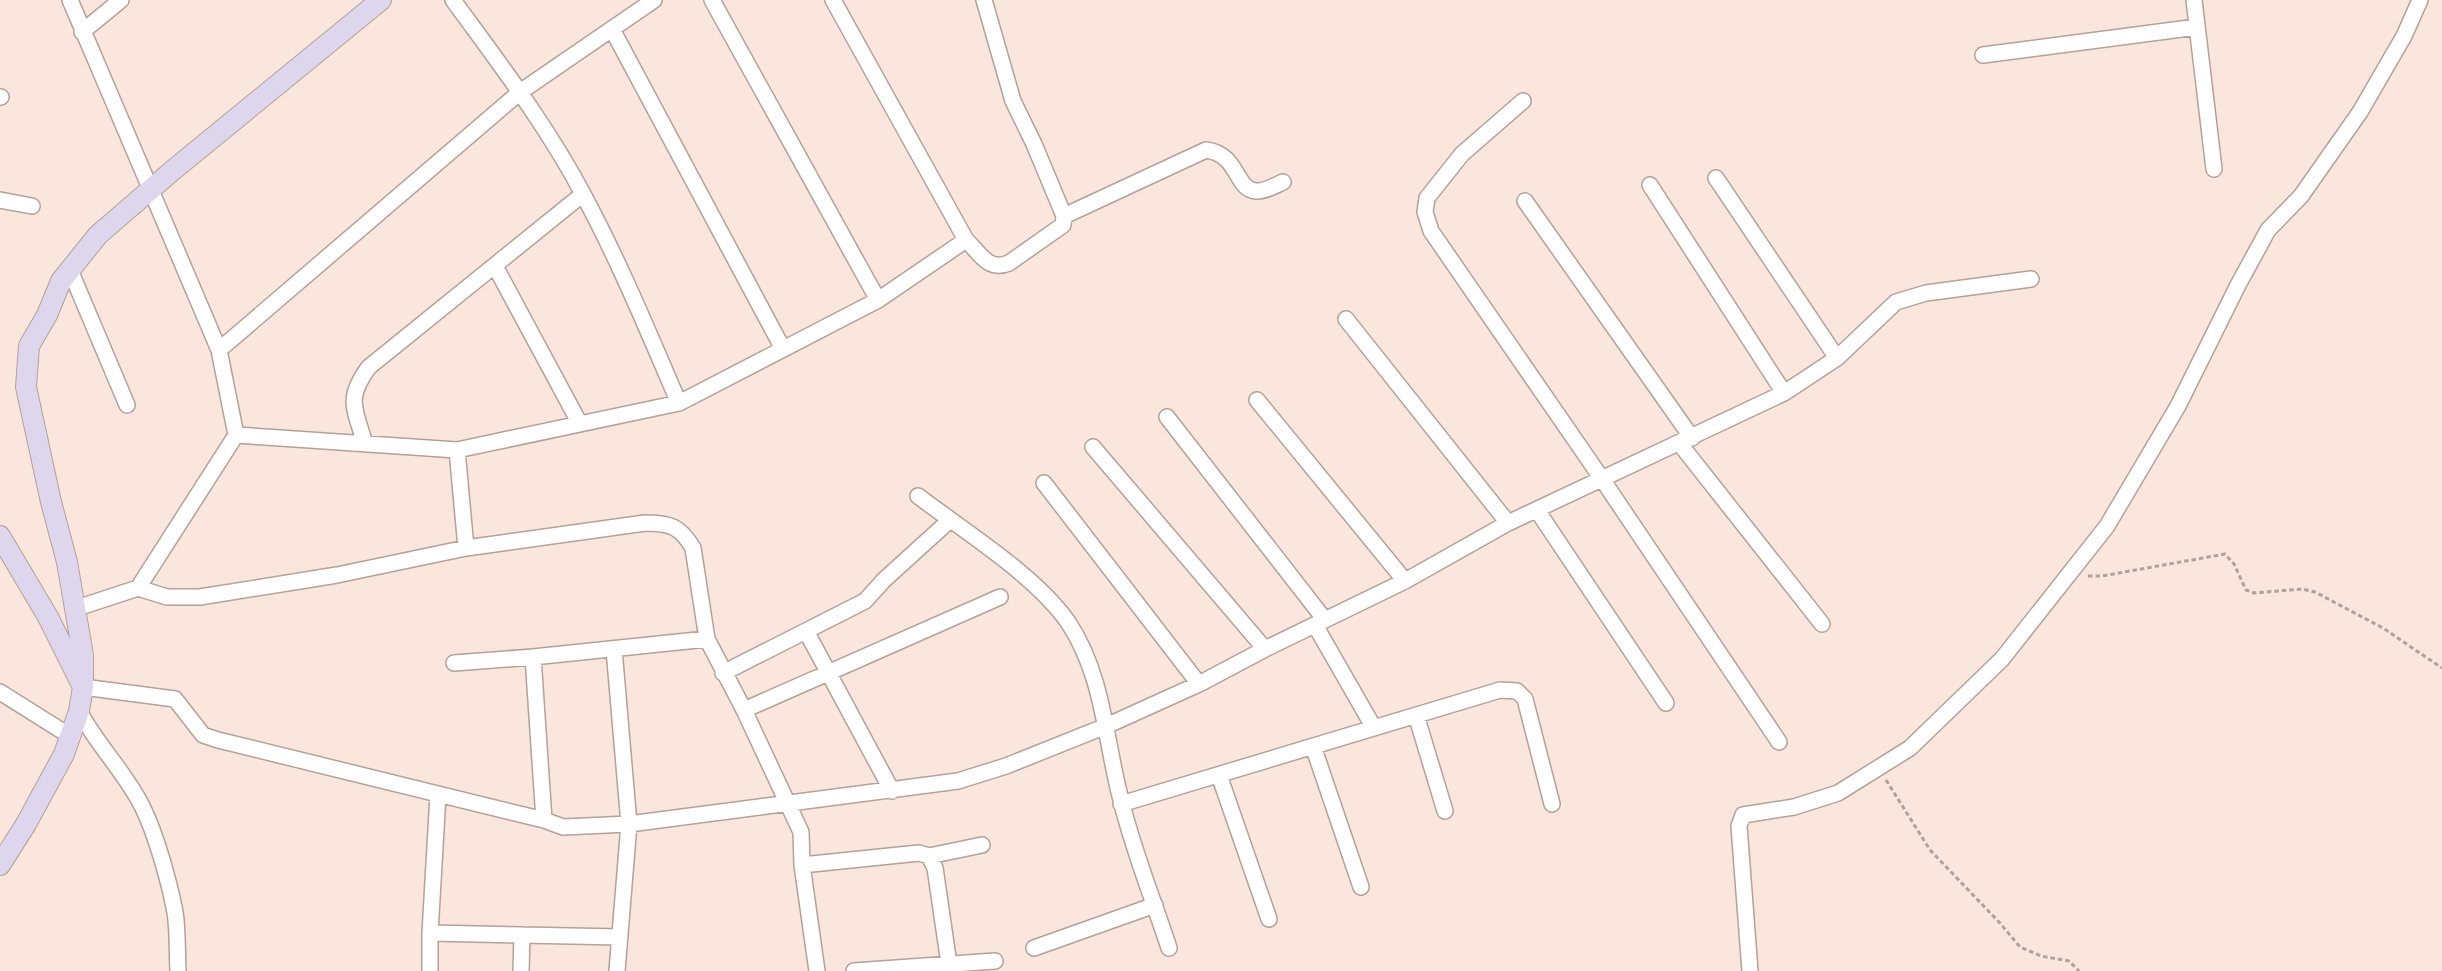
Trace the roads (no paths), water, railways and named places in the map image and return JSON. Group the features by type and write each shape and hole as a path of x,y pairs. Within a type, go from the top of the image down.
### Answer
{"main road":[{"path":"0,865 42,797 70,736 79,711 83,687 83,655 67,562 51,502 26,387 29,346 47,315 61,281 98,235 381,0"},
{"path":"0,536 48,617 83,687"}],"street":[{"path":"70,0 219,350 236,435 138,588"},
{"path":"82,32 121,0"},
{"path":"453,0 520,92 584,194 619,266 679,403"},
{"path":"219,350 520,92 654,0"},
{"path":"712,0 878,300"},
{"path":"833,0 966,240 991,265 1000,267 1063,225 1064,216 1013,101 984,0"},
{"path":"2194,0 2214,169"},
{"path":"1750,971 1739,826 1743,814 1794,807 1838,793 1910,748 2002,659 2107,526 2178,406 2268,230 2301,196 2360,112 2404,36 2420,0"},
{"path":"1983,55 2197,27"},
{"path":"612,29 783,349"},
{"path":"1523,100 1462,154 1427,198 1425,212 1431,231 1779,742"},
{"path":"1064,216 1206,150 1218,152 1227,157 1247,189 1257,192 1283,182"},
{"path":"1716,177 1837,358"},
{"path":"1650,185 1784,393"},
{"path":"366,444 354,407 354,395 357,384 369,368 584,194"},
{"path":"0,200 32,206"},
{"path":"1525,201 1686,441 1822,624"},
{"path":"236,435 457,450 679,403 878,300 966,240"},
{"path":"495,266 580,424"},
{"path":"70,270 127,405"},
{"path":"83,687 176,699 203,735 218,740 544,820 563,827 629,824 892,791 968,778 1006,766 1107,726 1199,684 1405,581 1508,523 1784,393 1837,358 1896,302 1926,293 2031,279"},
{"path":"1346,320 1508,523"},
{"path":"1257,400 1405,581"},
{"path":"1167,417 1320,622 1374,728"},
{"path":"1093,447 1265,649"},
{"path":"457,450 466,548"},
{"path":"1044,483 1199,684"},
{"path":"918,496 1042,592 1067,621 1082,647 1096,682 1107,726 1109,755 1121,804 1169,948"},
{"path":"1537,510 1666,703"},
{"path":"723,674 865,601 884,580 950,520"},
{"path":"74,609 138,588 167,597 200,597 337,575 466,548 645,523 668,523 686,537 693,549 707,639 723,674 744,710 801,832 802,865 817,971"},
{"path":"744,710 1000,597"},
{"path":"806,631 892,791"},
{"path":"454,663 707,639"},
{"path":"614,649 629,824 617,971"},
{"path":"532,657 544,820"},
{"path":"1121,804 1500,690 1516,691 1525,699 1552,804"},
{"path":"0,692 70,736"},
{"path":"79,711 91,733 110,755 142,806 155,840 175,913 178,971"},
{"path":"1416,715 1445,811"},
{"path":"1313,746 1361,887"},
{"path":"1220,775 1269,919"},
{"path":"430,971 438,795"},
{"path":"802,865 919,853 929,856 982,845"},
{"path":"929,856 934,868 949,964"},
{"path":"1034,948 1155,905"},
{"path":"430,933 620,937"},
{"path":"521,971 522,935"},
{"path":"854,971 995,961"}]}
